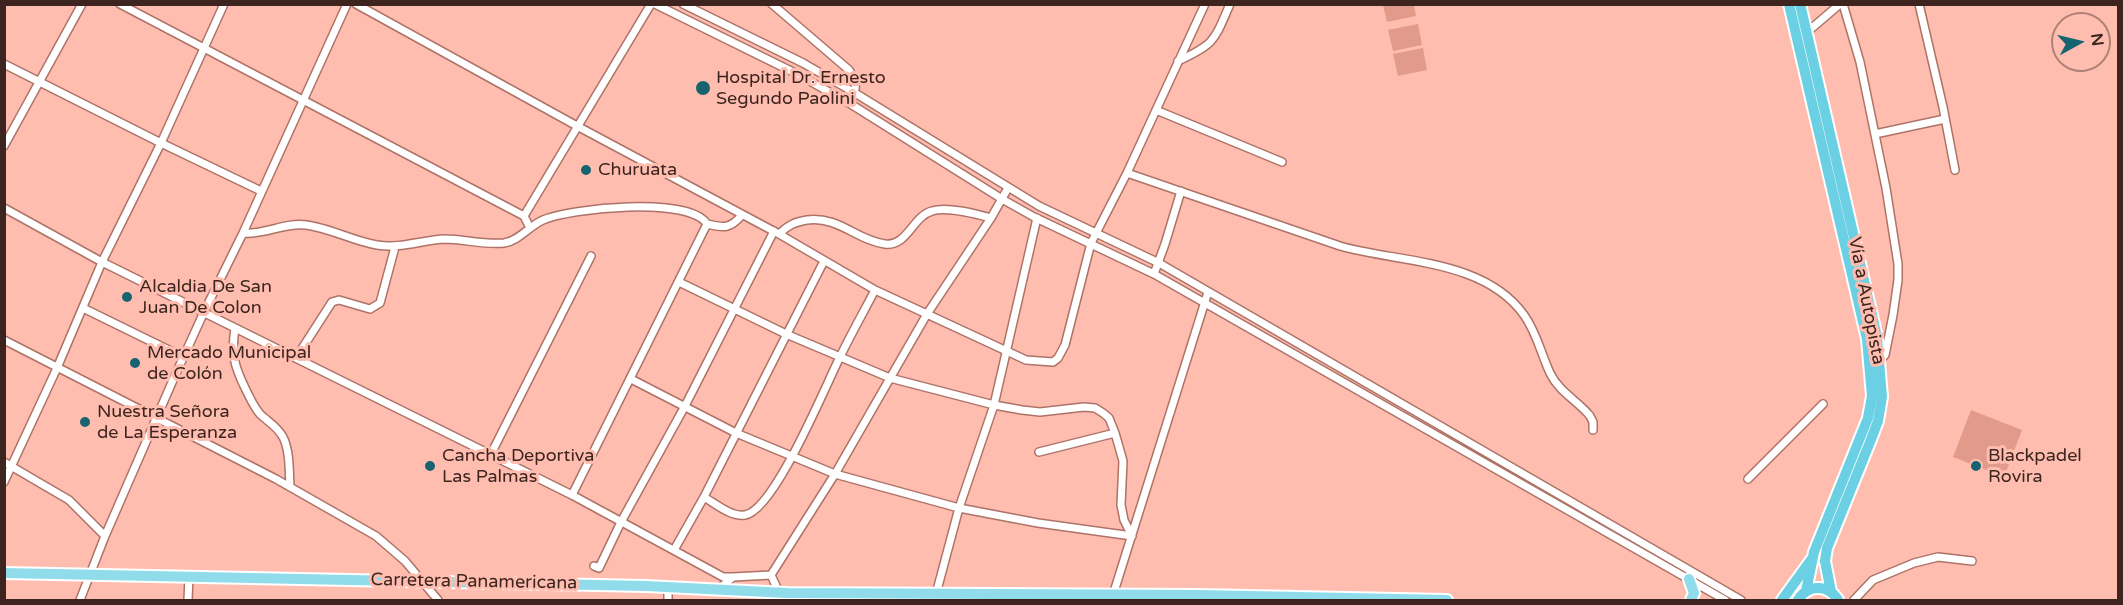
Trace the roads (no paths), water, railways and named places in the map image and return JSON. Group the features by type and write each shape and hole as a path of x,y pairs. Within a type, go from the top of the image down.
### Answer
{"highway":[{"name":"Vía a Autopista","path":"1789,4 1802,34 1877,338 1880,360 1882,397 1878,421 1827,548 1825,561 1836,598"},
{"name":"Vía a Autopista","path":"1800,4 1802,34 1867,339 1872,396 1861,438 1813,557 1802,595"},
{"path":"1784,600 1813,557"},
{"path":"1802,595 1821,588 1836,598"}],"main road":[{"name":"Carretera Panamericana","path":"4,573 668,586 720,588 783,595 1113,595 1447,600"},
{"path":"1689,579 1694,593 1691,600"},
{"path":"1784,600 1802,595"}],"street":[{"path":"4,146 82,4"},
{"path":"120,4 525,216 530,228"},
{"path":"4,482 8,464 57,368 102,262 161,143 224,4"},
{"path":"80,600 105,536 183,357 243,233 347,4"},
{"path":"356,4 776,232 875,290 1006,352 1026,360 1053,362 1065,345 1091,243 1205,4"},
{"path":"525,216 577,126 653,4 797,74 849,103 1002,199 1036,218 1154,274 1725,600"},
{"path":"683,4 803,63 1039,206 1159,263 1741,600"},
{"path":"772,4 849,70 857,85 849,103"},
{"path":"1178,61 1209,45 1217,34 1230,4"},
{"path":"1802,34 1841,4 1860,62 1886,188 1899,272 1887,346 1880,360"},
{"path":"1919,4 1955,170"},
{"path":"4,64 261,192"},
{"path":"1156,110 1282,162"},
{"path":"1875,134 1945,119"},
{"path":"1126,173 1340,246 1364,253 1417,260 1488,283 1523,313 1538,341 1550,373 1559,388 1590,416 1593,430"},
{"path":"771,575 835,474 927,314 991,218 1008,188"},
{"path":"1154,274 1180,191"},
{"path":"243,233 260,233 304,224 370,244 395,247 444,239 504,243 518,237 542,221 561,215 629,207 671,209 691,213 704,219 707,224 722,227 734,225 742,215"},
{"path":"4,208 102,262 572,495 723,577 771,575"},
{"path":"594,566 599,568 621,522 776,232 794,222 824,220 838,223 861,237 888,244 899,241 919,217 931,211 972,213 991,218"},
{"path":"936,594 959,508 994,405 1036,218"},
{"path":"572,495 707,224"},
{"path":"296,358 332,302 339,300 370,309 380,303 395,247"},
{"path":"491,454 591,256"},
{"path":"674,550 704,497 824,261"},
{"path":"679,282 786,334 890,378 994,405 1040,411 1095,408 1109,418 1115,433 1123,461 1121,505 1124,520 1132,536"},
{"path":"704,497 732,513 746,515 756,510 771,492 792,457 875,290"},
{"path":"1113,595 1208,292"},
{"path":"83,308 183,357"},
{"path":"235,328 233,350 236,370 253,404 261,415 278,428 284,440 288,454 290,487"},
{"path":"4,340 290,487 376,536 405,561 438,600"},
{"path":"631,379 736,433 835,474 959,508 1038,523 1132,536"},
{"path":"1748,479 1823,404"},
{"path":"1039,452 1115,433"},
{"path":"8,464 69,500 105,536"},
{"path":"1854,600 1873,580 1914,563 1938,557 1972,561"},
{"path":"771,575 783,595"},
{"path":"188,600 189,577"},
{"path":"720,588 733,577"},
{"path":"668,586 668,600"}],"place":[{"name":"Hospital Dr. Ernesto Segundo Paolini","path":"703,88"},
{"name":"Churuata","path":"586,170"},
{"name":"Alcaldia De San Juan De Colon","path":"127,297"},
{"name":"Mercado Municipal de Colón","path":"135,363"},
{"name":"Nuestra Señora de La Esperanza","path":"85,422"},
{"name":"Cancha Deportiva Las Palmas","path":"430,466"},
{"name":"Blackpadel Rovira","path":"1976,466"}]}
